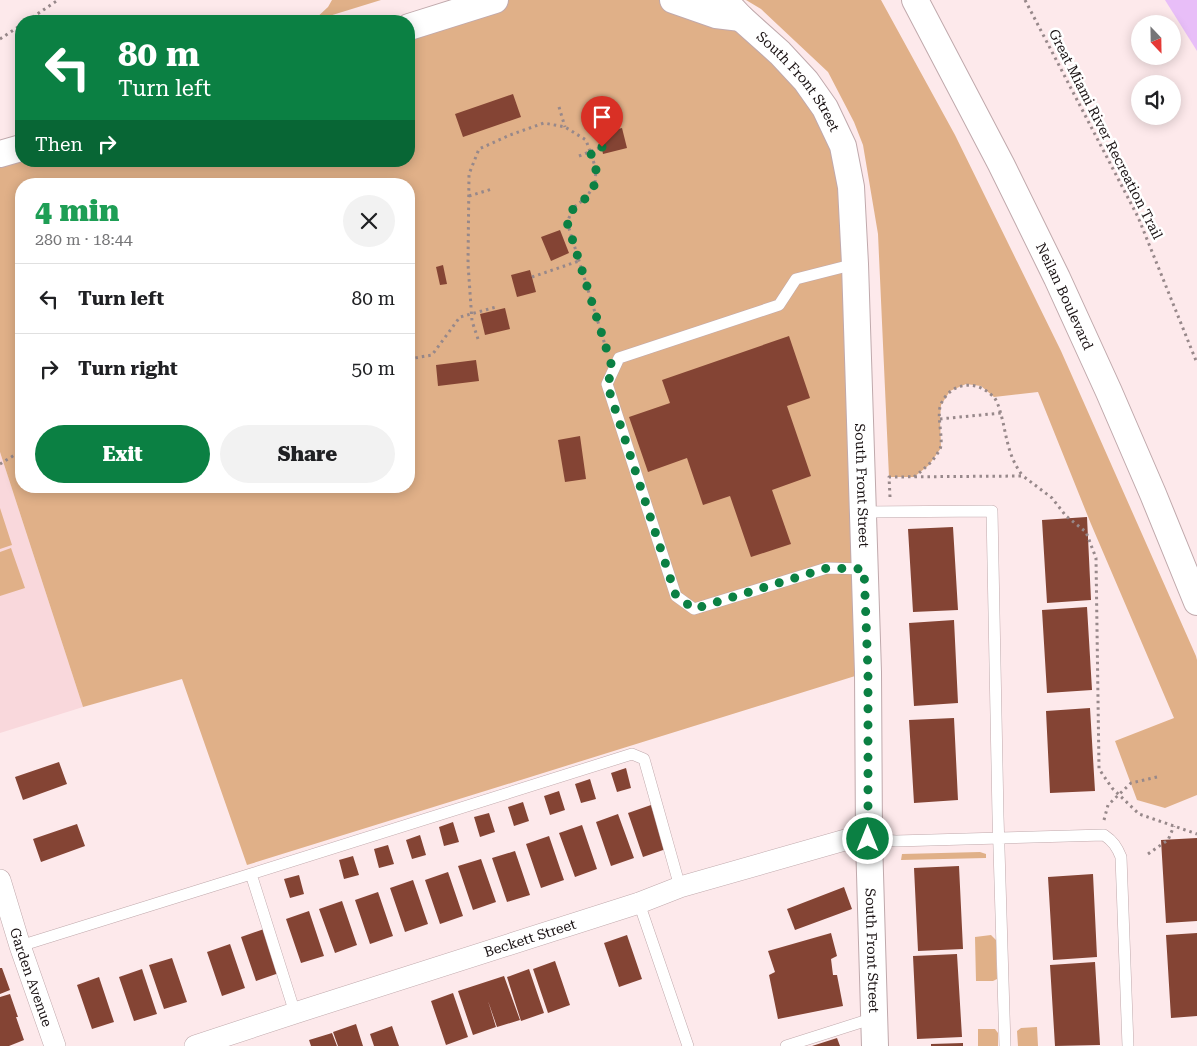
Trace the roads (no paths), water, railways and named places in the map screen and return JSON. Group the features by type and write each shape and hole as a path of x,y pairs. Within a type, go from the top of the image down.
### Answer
{"street":[{"path":"415,25 496,0"},
{"path":"674,0 716,14 733,9"},
{"name":"Neilan Boulevard","path":"915,0 1001,164 1056,278 1109,392 1197,602"},
{"name":"South Front Street","path":"733,9 806,81 825,108 843,146 851,187 868,672 868,839 874,1046"},
{"path":"0,154 15,150"},
{"name":"Beckett Street","path":"195,1046 639,903 680,888 845,840 868,839"},
{"name":"Garden Avenue","path":"0,880 20,946 55,1046"}],"lane":[{"path":"855,264 796,278 779,304 619,358 607,384 676,596 694,609 827,568 864,569"},
{"path":"862,512 992,511 1005,1046"},
{"path":"20,946 632,754 644,759 680,888"},
{"path":"868,839 896,841 1104,835 1116,845 1122,857 1128,1046"},
{"path":"251,874 295,1013"},
{"path":"639,903 688,1046"},
{"path":"786,1046 874,1018"}]}
